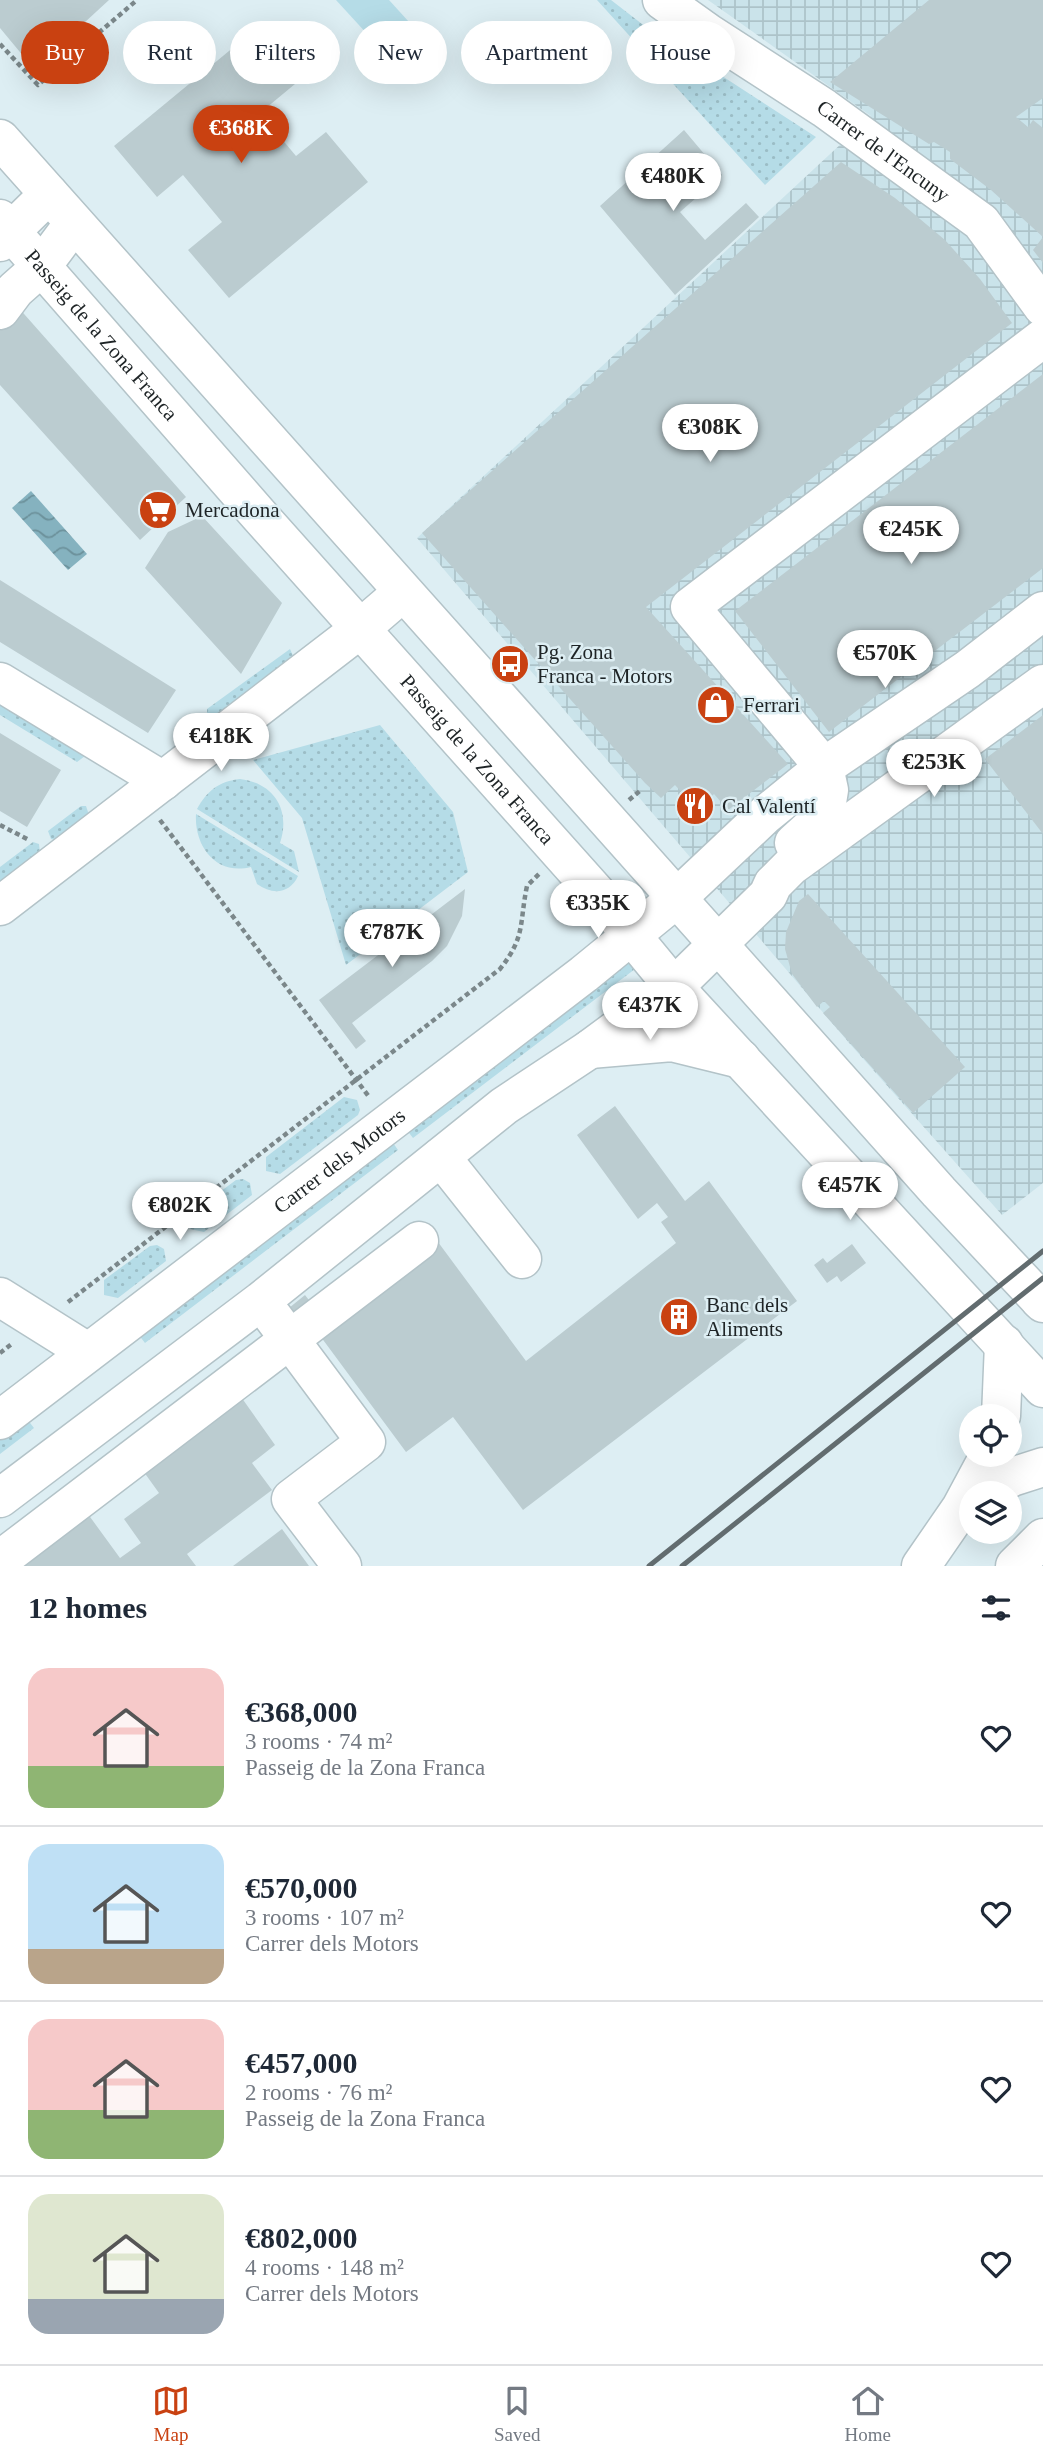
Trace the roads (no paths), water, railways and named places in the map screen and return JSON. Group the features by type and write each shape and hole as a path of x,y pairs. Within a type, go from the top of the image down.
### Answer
{"main road":[{"name":"Carrer de l'Encuny","path":"662,0 824,108 981,222 1041,301"},
{"path":"0,139 939,1192 1042,1301"},
{"path":"4,231 49,194"},
{"path":"0,310 15,290 41,266 74,223"},
{"name":"Passeig de la Zona Franca","path":"4,231 41,266 359,629 633,935 674,986 1043,1388"},
{"path":"30,1537 0,1499 261,1301 504,1105 590,1049 674,986 768,895 782,875 795,841 825,815 829,790 824,767 690,607 1043,338"},
{"path":"0,906 159,797 403,592"},
{"path":"824,767 968,669 1043,611"},
{"path":"0,682 159,797"},
{"path":"782,875 1043,684"},
{"path":"922,700 917,734 933,764"},
{"name":"Carrer dels Motors","path":"0,1420 86,1351 633,935 765,816 824,767"},
{"path":"590,1049 672,1042 741,1059"},
{"path":"441,1157 522,1259"},
{"path":"0,1560 288,1338 419,1241"},
{"path":"0,1297 86,1351"},
{"path":"261,1301 366,1442 291,1499 342,1566"},
{"path":"1002,1404 1004,1344"},
{"path":"1005,1481 1043,1467"},
{"path":"921,1566 959,1518"},
{"path":"1015,1566 1043,1538"}],"water":[{"path":"31,491 87,554 68,570 12,508"}],"railway":[{"path":"649,1566 1043,1251"},
{"path":"682,1566 1043,1278"}],"place":[{"name":"Mercadona","path":"158,510"},
{"name":"Pg. Zona Franca - Motors","path":"510,664"},
{"name":"Ferrari","path":"716,705"},
{"name":"Cal Valentí","path":"695,806"},
{"name":"Banc dels Aliments","path":"679,1317"}]}
